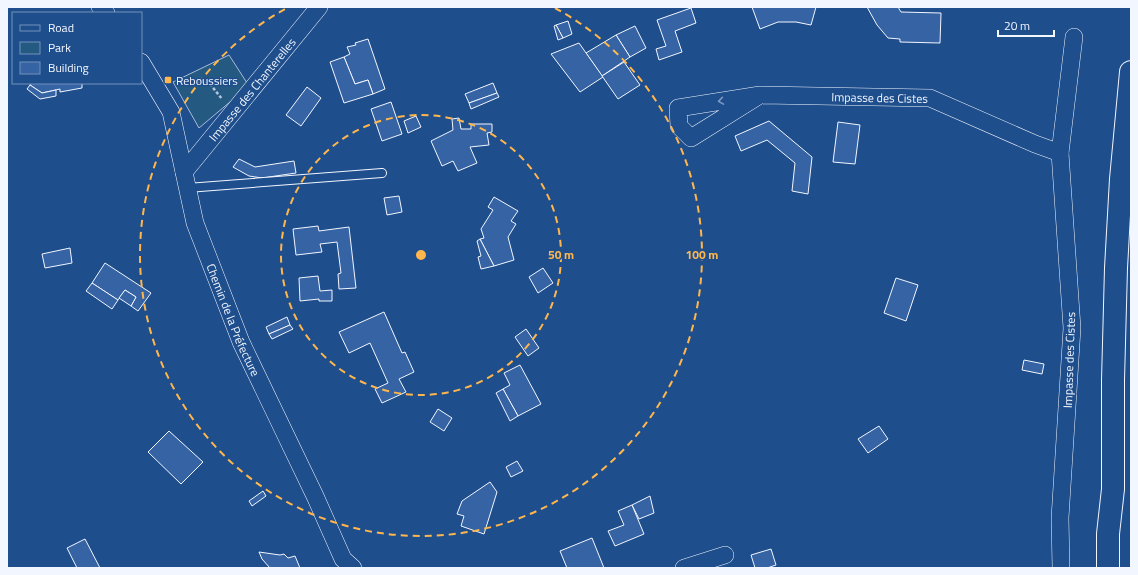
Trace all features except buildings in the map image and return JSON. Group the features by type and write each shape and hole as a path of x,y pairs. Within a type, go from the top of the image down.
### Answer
{"main road":[{"path":"1108,568 1108,534 1113,489 1113,380 1116,268 1121,179 1131,72"},
{"path":"1113,489 1122,568"}],"street":[{"name":"Impasse des Chanterelles","path":"186,180 319,7"},
{"name":"Impasse des Cistes","path":"1061,568 1060,518 1072,328 1060,153 1074,37"},
{"name":"Chemin de la Préfecture","path":"142,64 171,112 195,223 240,342 315,496 343,559 352,568"},
{"name":"Impasse des Cistes","path":"760,95 930,98 1035,144 1060,153"},
{"path":"684,568 725,555"}],"lane":[{"path":"186,180 382,173"}],"green space":[{"path":"229,55 249,86 199,128 173,82"}],"place":[{"name":"Reboussiers","path":"168,80"}]}
